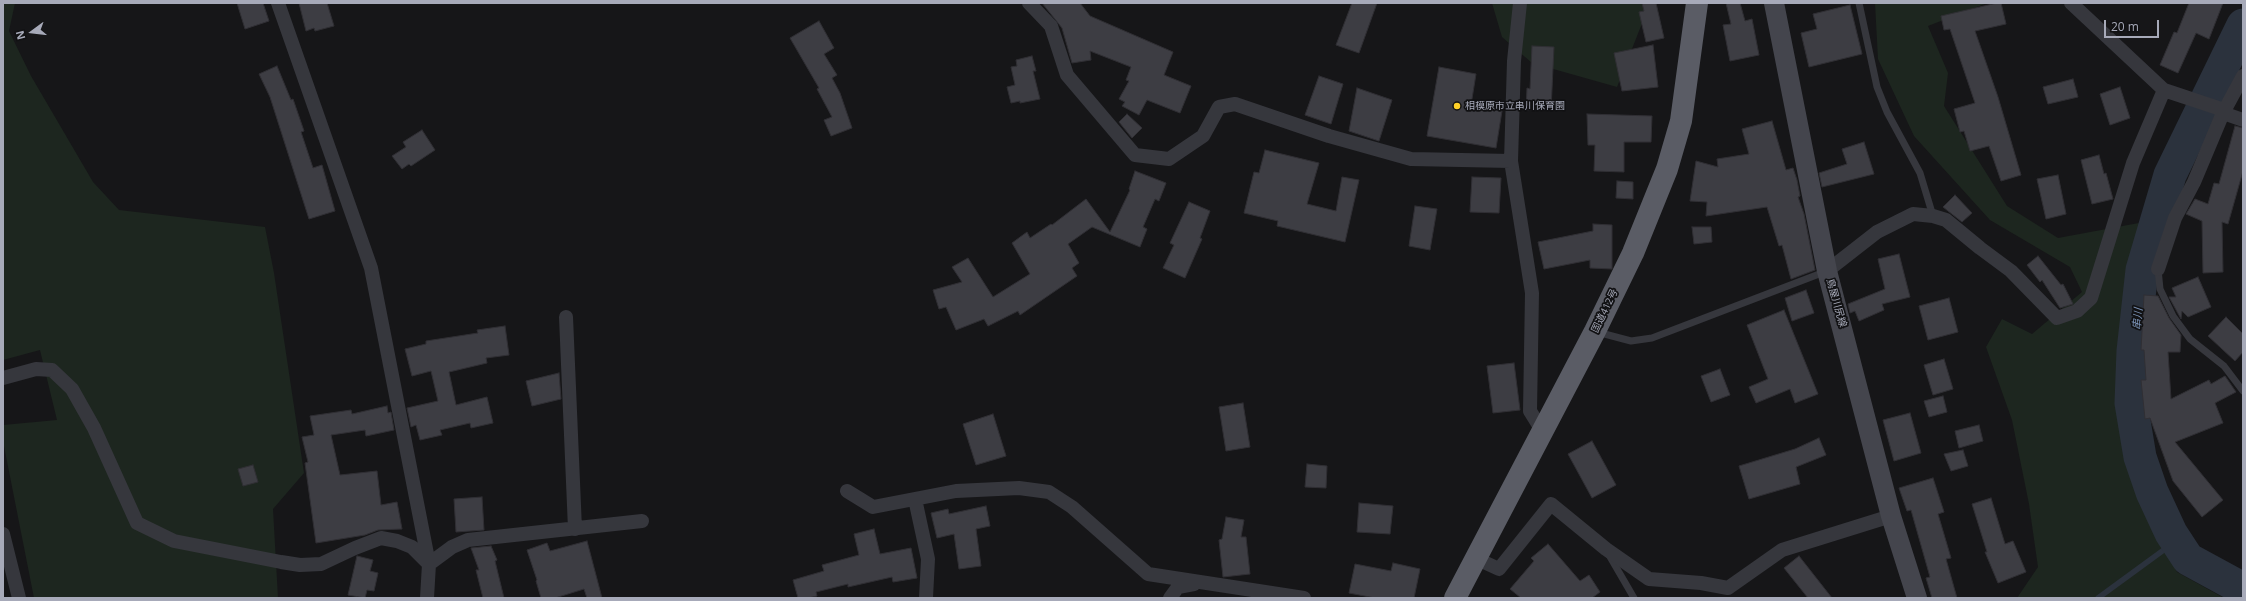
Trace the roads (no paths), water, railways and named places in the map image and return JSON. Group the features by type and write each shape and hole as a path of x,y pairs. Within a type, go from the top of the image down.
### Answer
{"highway":[{"name":"国道412号","path":"1455,598 1543,432 1633,253 1667,169 1681,122 1697,3"}],"main road":[{"name":"鳥屋川尻線","path":"1774,3 1827,271 1891,516 1917,598"}],"street":[{"path":"278,3 371,268 429,564 427,598"},
{"path":"1029,3 1051,26 1067,75 1135,155 1169,159 1203,136 1219,107 1235,104 1329,136 1411,159 1511,161"},
{"path":"1520,3 1514,61 1511,161 1532,293 1530,411 1543,432"},
{"path":"2071,3 2164,90 2243,120"},
{"path":"2158,269 2175,218 2194,182 2220,110 2243,76"},
{"path":"1827,271 1877,232 1913,214 1933,216 1946,220 2011,271 2057,318 2077,311 2091,298 2133,163 2164,90"},
{"path":"566,317 574,529"},
{"path":"3,378 36,368 52,370 72,389 94,428 137,523 174,541 281,562 321,564 381,538 397,541 412,547 429,564"},
{"path":"847,491 873,507 956,491 1019,488 1049,492 1072,507 1148,574 1304,598"},
{"path":"915,499 928,559 926,598"},
{"path":"1475,558 1499,569 1551,504 1606,549 1649,580 1701,583 1728,588 1782,550 1891,516"},
{"path":"429,564 452,547 468,540 642,521"},
{"path":"3,534 19,598"},
{"path":"1170,598 1178,586 1205,583"}],"lane":[{"path":"1859,3 1877,86 1888,112 1920,174 1933,216"},
{"path":"2158,269 2160,289 2173,316 2190,339 2224,366 2243,391"},
{"path":"1595,331 1631,341 1652,338 1827,271"},
{"path":"1606,549 1634,598"}],"waterway":[{"name":"串川","path":"2243,25 2170,175 2142,270 2133,351 2131,403 2140,457 2152,492 2171,533 2188,559 2243,589"},
{"path":"2098,598 2176,541"}],"place":[{"name":"相模原市立串川保育園","path":"1457,106"}]}
